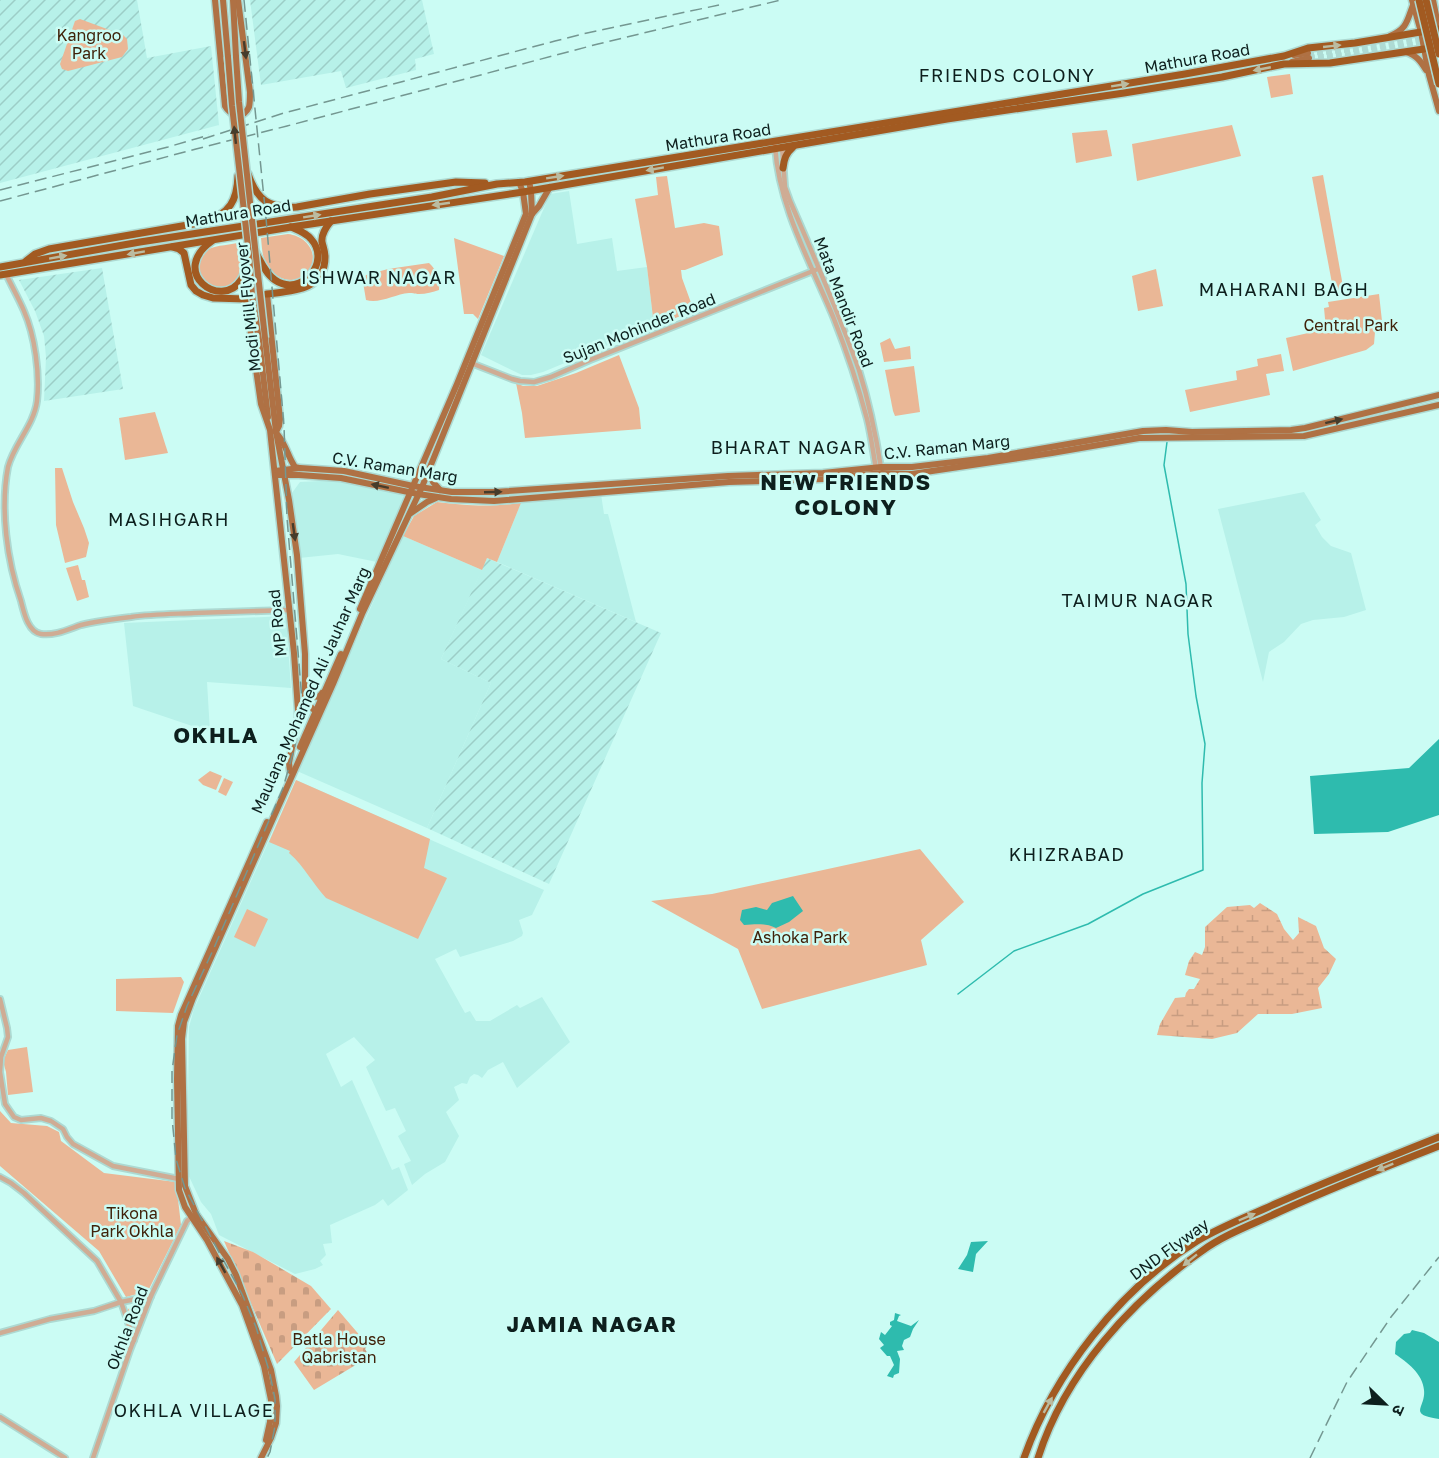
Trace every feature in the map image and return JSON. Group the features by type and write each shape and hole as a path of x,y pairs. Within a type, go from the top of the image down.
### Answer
{"highway":[{"path":"1426,0 1439,54"},
{"path":"1415,1 1439,84"},
{"name":"Mathura Road","path":"0,267 140,242 432,197 496,184 778,145 795,145 1222,77 1284,60 1308,48 1439,29"},
{"name":"Mathura Road","path":"3,275 291,227 527,191 1185,74 1284,60 1330,63 1424,49"},
{"path":"783,168 788,151 795,145"},
{"path":"24,263 35,254 49,249 206,222 216,218 235,199 238,164"},
{"path":"246,169 252,186 261,197 272,205 286,208 456,182 496,184"},
{"path":"267,294 302,289 316,280 321,274 324,262 322,236 331,221"},
{"path":"214,240 200,251 195,261 196,275 204,286 217,291 231,289 243,276 252,254 275,280 293,285 309,277 316,267 318,255 314,243 306,234 291,227"},
{"path":"171,247 184,253 191,285 196,291 213,298 246,298"},
{"name":"DND Flyway","path":"1024,1458 1045,1409 1079,1354 1103,1323 1164,1265 1222,1227 1439,1137"},
{"name":"DND Flyway","path":"1038,1458 1050,1426 1070,1389 1110,1333 1143,1298 1203,1250 1241,1229 1325,1191 1439,1146"}],"main road":[{"path":"215,0 225,106 231,113 240,115 248,110 250,92 238,0"},
{"name":"Modi Mill Flyover","path":"223,0 238,164 252,254"},
{"name":"Modi Mill Flyover","path":"233,0 252,254 252,295 273,431"},
{"path":"1415,1 1433,2"},
{"path":"1415,1 1429,75"},
{"path":"1384,38 1404,28 1415,1"},
{"path":"1433,2 1439,12"},
{"path":"1433,2 1439,29"},
{"name":"Mathura Road","path":"1424,49 1439,46"},
{"path":"1405,52 1420,59 1438,98 1439,111"},
{"path":"1284,60 1309,56"},
{"path":"1429,75 1439,74"},
{"name":"Maulana Mohamed Ali Jauhar Marg","path":"318,712 408,497 416,490 429,470 526,214 529,181"},
{"name":"Maulana Mohamed Ali Jauhar Marg","path":"194,1215 185,1207 179,1190 178,1026 184,1008 408,515 416,490 532,214 527,191 519,182"},
{"path":"532,214 550,187"},
{"path":"273,431 280,419 267,294 246,298 261,404 273,431 280,473"},
{"name":"C.V. Raman Marg","path":"280,473 344,471 416,490 439,493 495,492 728,476 879,471 988,458 1143,431 1298,429 1439,395"},
{"name":"C.V. Raman Marg","path":"879,471 912,474 1139,438 1299,437 1439,405"},
{"path":"1298,429 1299,437"},
{"path":"273,431 285,444 290,460 299,472 287,488 289,501"},
{"path":"408,515 439,493 429,470"},
{"name":"MP Road","path":"280,473 298,710 289,763 291,772"},
{"name":"MP Road","path":"280,473 289,501 297,555 305,654 305,697 309,705"},
{"path":"304,684 309,693 316,698 326,689"},
{"path":"298,710 309,705 318,712"},
{"name":"Maulana Mohamed Ali Jauhar Marg","path":"194,1215 185,1186 183,1031 186,1015 227,916"},
{"path":"194,1215 228,1258 271,1370 277,1406 276,1423 271,1438 259,1458"}],"street":[{"name":"Mata Mandir Road","path":"778,145 785,187 816,270"},
{"path":"778,145 780,184 786,203 816,270 853,373 879,471"},
{"name":"Sujan Mohinder Road","path":"469,362 520,381 543,379 816,270"},
{"path":"3,275 24,312 31,330 36,357 37,401 32,420 12,454 8,467 3,512 12,576 24,613 32,629 39,634 47,634 84,625 150,615 290,610"},
{"path":"0,999 8,1041 1,1057 0,1072 5,1104 14,1117 21,1120 41,1118 51,1120 63,1129 72,1143 111,1165 179,1179"},
{"path":"0,1177 24,1193 94,1257 121,1302 134,1341"},
{"name":"Okhla Road","path":"93,1458 151,1296 187,1221 194,1215"},
{"path":"0,1333 151,1296"},
{"path":"0,1417 65,1458"}],"shaded area":[{"path":"0,0 137,0 147,58 211,46 219,125 0,183"},
{"path":"250,0 422,0 434,54 415,59 416,70 346,88 341,71 261,85"},
{"path":"569,191 577,244 612,238 617,271 647,267 654,326 543,372 522,375 481,355 550,194"},
{"path":"102,268 123,389 44,401 46,357 44,336 35,311 19,280"},
{"path":"340,480 408,494 377,562 338,554 299,558 292,493 300,482"},
{"path":"1304,492 1321,520 1315,525 1322,537 1331,546 1351,553 1366,610 1344,617 1313,620 1301,624 1284,642 1269,652 1263,682 1218,509"},
{"path":"601,494 604,514 608,514 636,622 497,562 521,503 592,495 597,497"},
{"path":"403,536 482,570 441,659 491,683 427,828 297,771"},
{"path":"487,558 661,633 549,884 427,828 491,683 441,659"},
{"path":"286,616 291,688 207,682 210,732 133,706 124,623"},
{"path":"296,780 544,890 532,915 519,920 522,936 513,941 460,957 456,949 435,959 465,1013 470,1011 476,1021 490,1021 517,1005 520,1008 542,997 570,1042 517,1088 503,1062 488,1070 482,1078 474,1074 467,1084 462,1083 454,1087 459,1100 446,1112 459,1136 445,1162 412,1185 404,1164 411,1161 398,1136 406,1131 395,1108 386,1111 366,1067 375,1060 354,1037 326,1054 341,1087 352,1080 392,1170 399,1167 408,1190 388,1206 383,1199 375,1205 330,1225 332,1243 323,1244 326,1255 320,1261 323,1265 295,1274 219,1235 211,1214 201,1202 187,1172 189,1027 194,1009"}],"green space":[{"name":"Kangroo Park","path":"80,19 123,35 127,39 128,49 122,57 68,71 62,69 60,64 75,21"},
{"path":"1290,74 1293,94 1271,98 1267,77"},
{"path":"1232,125 1241,156 1137,181 1132,144"},
{"path":"1107,130 1112,156 1076,163 1072,133"},
{"path":"1323,175 1344,292 1334,294 1312,177"},
{"path":"667,176 675,228 704,223 719,226 723,255 681,270 694,311 654,326 647,267 635,199 658,195 656,177"},
{"path":"288,234 300,238 312,252 312,264 305,275 299,279 287,280 276,275 267,266 263,256 261,238"},
{"path":"454,238 504,256 478,319 473,314 464,314"},
{"path":"241,242 243,266 239,276 224,287 208,284 202,278 199,270 204,253 212,248"},
{"path":"429,263 437,275 439,290 424,294 409,293 377,301 366,300 363,282 366,275"},
{"path":"1156,269 1163,306 1138,311 1132,276"},
{"name":"Central Park","path":"1379,294 1383,330 1375,332 1374,344 1366,350 1293,371 1286,338 1326,329 1324,308 1329,307 1328,302"},
{"path":"890,338 895,349 910,346 911,359 884,362 880,343"},
{"path":"1281,354 1284,371 1266,374 1270,395 1190,412 1185,390 1237,380 1236,371 1258,366 1257,359"},
{"path":"619,355 639,408 641,429 525,438 516,383 523,386 537,386"},
{"path":"914,366 920,412 895,416 885,370"},
{"path":"155,412 168,453 125,460 119,418"},
{"path":"55,468 62,468 89,543 86,557 65,563 56,525"},
{"path":"437,502 479,506 521,503 497,562 487,558 482,570 403,536 414,516"},
{"path":"78,565 89,597 77,601 66,568"},
{"path":"210,771 222,776 216,790 203,785 198,780"},
{"path":"224,778 233,782 226,796 218,792"},
{"path":"296,780 430,839 424,868 447,878 418,939 326,898 289,853 290,851 269,842"},
{"name":"Ashoka Park","path":"920,849 964,902 921,940 927,965 762,1009 738,949 651,901 712,894"},
{"path":"1260,903 1277,914 1284,929 1293,940 1299,933 1298,917 1316,926 1324,948 1336,959 1329,974 1318,988 1322,1008 1292,1014 1258,1014 1237,1033 1212,1039 1157,1035 1160,1024 1175,998 1185,997 1189,989 1194,989 1200,979 1185,975 1189,961 1195,952 1202,955 1205,947 1205,927 1227,907 1250,905 1254,908"},
{"path":"247,909 268,919 255,947 234,937"},
{"path":"181,977 184,982 173,1013 116,1011 116,979"},
{"path":"27,1047 33,1092 8,1095 3,1061 8,1050"},
{"name":"Tikona Park Okhla","path":"0,1111 11,1123 47,1126 59,1132 61,1141 104,1173 176,1182 181,1225 148,1291 126,1297 99,1251 0,1166"},
{"path":"224,1241 253,1252 311,1286 331,1309 277,1364"},
{"path":"145,1303 137,1332 133,1332 128,1309"},
{"name":"Batla House Qabristan","path":"338,1310 368,1345 365,1349 368,1354 354,1366 314,1390 294,1362"}],"water":[{"path":"1439,739 1439,815 1388,832 1314,834 1310,776 1409,768"},
{"path":"793,896 803,911 789,922 776,928 756,924 744,925 740,920 742,910 756,907 767,910 772,903"},
{"path":"988,1241 976,1254 973,1272 958,1269 967,1255 971,1242"},
{"path":"895,1313 901,1315 897,1321 911,1326 919,1320 910,1337 904,1340 902,1346 904,1350 897,1351 900,1359 899,1373 893,1378 887,1376 894,1365 890,1356 887,1356 880,1348 884,1345 879,1339 881,1332 885,1335 892,1326 890,1322 894,1320"},
{"path":"1412,1330 1424,1333 1439,1342 1439,1419 1423,1415 1420,1409 1424,1396 1421,1379 1395,1354 1396,1342"}],"waterway":[{"path":"958,994 1014,951 1088,924 1143,894 1203,870 1202,783 1205,744 1188,634 1186,584 1164,465 1167,442"}],"tunnel":[{"path":"1308,53 1374,46 1439,34"},
{"path":"1309,58 1349,55 1427,43"}],"railway":[{"path":"244,0 284,426 287,518 302,700 295,746 283,788 187,1006 177,1035 172,1071 172,1118 176,1159 185,1188 242,1294 256,1327 270,1374 275,1399 275,1426 267,1458"},
{"path":"0,201 598,44 781,0"},
{"path":"203,139 284,113 555,41 719,5"},
{"path":"0,190 209,135"},
{"path":"1310,1458 1347,1382 1391,1317 1439,1257"}],"district":[{"name":"FRIENDS COLONY","path":"1007,76"},
{"name":"ISHWAR NAGAR","path":"379,278"},
{"name":"MAHARANI BAGH","path":"1284,290"},
{"name":"BHARAT NAGAR","path":"789,448"},
{"name":"NEW FRIENDS COLONY","path":"846,494"},
{"name":"MASIHGARH","path":"169,520"},
{"name":"TAIMUR NAGAR","path":"1138,601"},
{"name":"OKHLA","path":"216,735"},
{"name":"KHIZRABAD","path":"1067,855"},
{"name":"JAMIA NAGAR","path":"592,1324"},
{"name":"OKHLA VILLAGE","path":"194,1411"}]}
